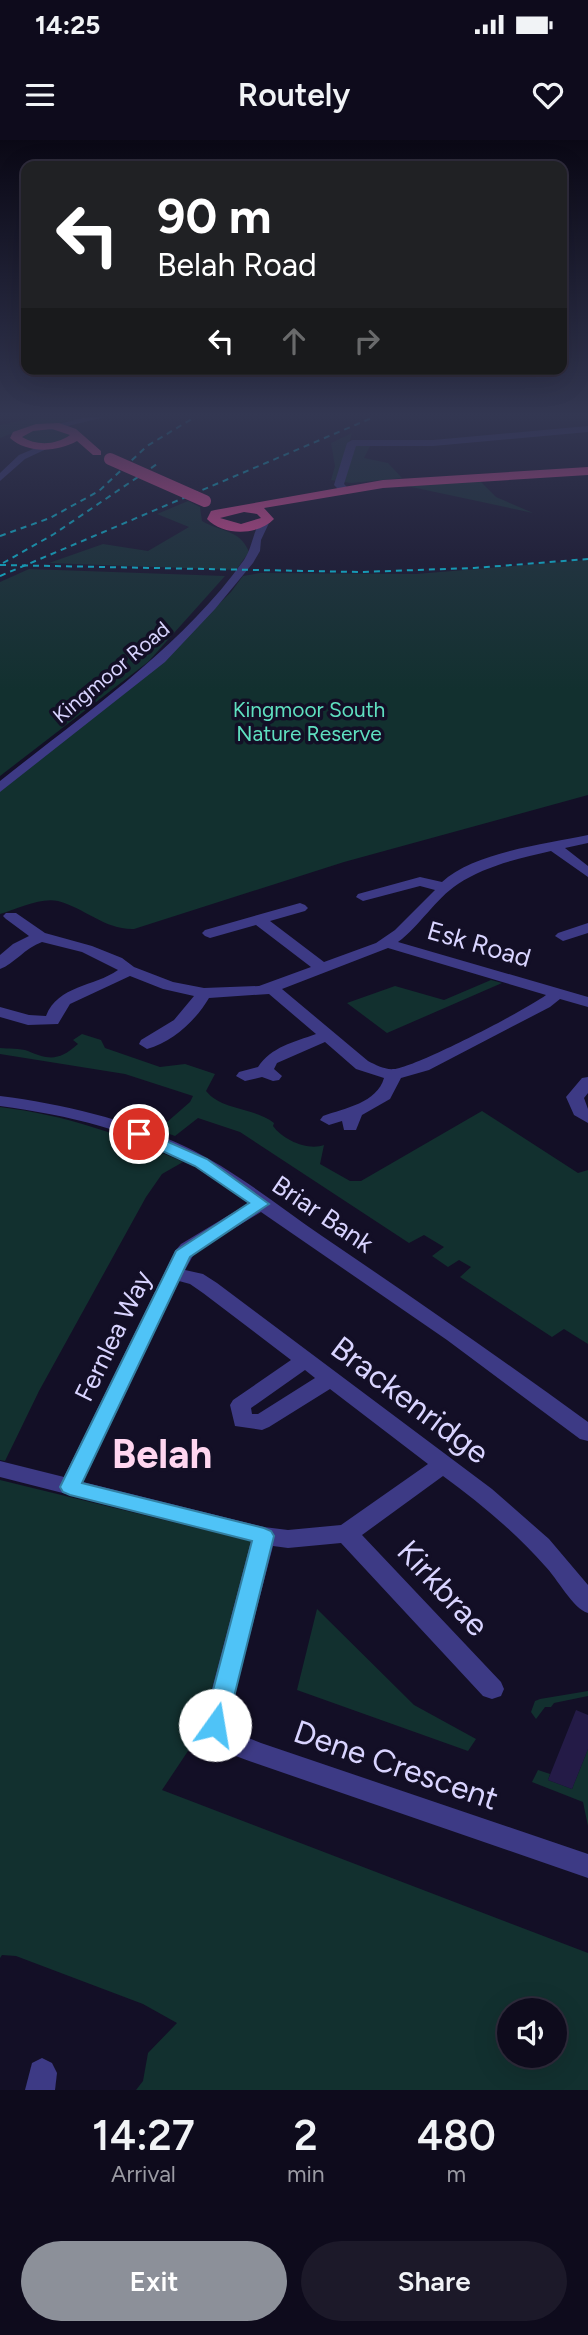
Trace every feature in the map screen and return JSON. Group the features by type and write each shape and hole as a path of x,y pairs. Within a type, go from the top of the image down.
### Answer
{"highway":[{"path":"211,508 215,513"},
{"path":"215,513 239,508 257,510 266,519"},
{"path":"215,513 213,519 216,522 231,527 249,527 266,519 276,508"}],"street":[{"name":"Kingmoor Road","path":"0,788 161,659 211,607 249,561 266,519"},
{"path":"231,527 246,532 256,540"},
{"path":"0,964 11,950 27,940 41,937 57,939 87,949 116,961 128,970 169,986 204,993 234,994 272,988 386,943 446,888 477,868 519,854 588,839"},
{"path":"555,847 588,873"},
{"path":"363,897 420,881 446,888"},
{"path":"210,933 300,908"},
{"path":"11,916 41,937"},
{"path":"258,919 323,968"},
{"path":"563,936 588,928"},
{"name":"Esk Road","path":"386,943 588,1002"},
{"path":"0,1012 57,1024 54,1010 64,999 104,985 128,970"},
{"path":"272,988 362,1065 393,1074 423,1066 544,1004 558,993"},
{"path":"159,1042 194,1012 204,993"},
{"path":"245,1076 268,1073 271,1060 326,1036"},
{"path":"329,1120 352,1118 386,1096 393,1074"},
{"path":"588,1082 575,1097 580,1111 588,1118"},
{"name":"Briar Bank","path":"0,1101 70,1113 158,1141 201,1162 454,1335 588,1433"},
{"name":"Fernlea Way","path":"70,1487 172,1273 188,1248 261,1204"},
{"name":"Brackenridge","path":"172,1273 196,1279 210,1288 484,1495 552,1559 588,1604"},
{"path":"304,1361 240,1405 242,1421 262,1422 330,1379"},
{"path":"0,1469 264,1536 307,1539 346,1532 443,1465"},
{"name":"Kirkbrae","path":"346,1532 492,1689"},
{"name":"Dene Crescent","path":"264,1536 215,1725 219,1733 228,1741 255,1752 588,1866"}],"green space":[{"path":"171,508 200,508 202,521 235,535 249,552 236,570 49,563 103,544 148,551 189,527 157,514"},
{"name":"Kingmoor South Nature Reserve","path":"588,560 588,795 344,862 134,929 114,926 68,904 51,900 0,914 0,791 155,667 231,592 243,576 260,573 416,574"},
{"path":"29,569 225,576 148,662 0,776 0,582"},
{"path":"491,980 502,983 387,1033 347,1003 395,986 444,1000"},
{"path":"82,1034 101,1040 105,1048 160,1067 185,1064 215,1074 206,1091 213,1097 229,1106 266,1118 274,1123 273,1126 283,1136 296,1143 311,1147 324,1145 320,1164 350,1181 361,1181 482,1111 578,1173 588,1170 588,1344 564,1329 552,1337 460,1277 471,1267 459,1260 448,1267 432,1256 444,1247 424,1235 409,1243 240,1132 198,1118 175,1136 158,1130 190,1102 193,1096 125,1074 0,1054 0,1048 25,1050 48,1057 59,1056 78,1044 73,1040"},
{"path":"0,1107 48,1115 94,1127 183,1162 162,1174 146,1197 39,1391 5,1461 0,1460"},
{"path":"0,1480 254,1542 200,1733 162,1790 588,1953 588,2090 136,2090 143,2081 148,2053 177,2023 143,2004 16,1956 2,1955 0,1958"},
{"path":"317,1609 414,1705 476,1739 468,1751 297,1690"},
{"path":"588,1691 588,1696 545,1707 536,1719 531,1712 535,1701 540,1699"},
{"path":"588,1749 588,1826 583,1802 532,1782 538,1770 550,1774 548,1780 572,1789"}],"building":[{"path":"576,1710 588,1715 588,1749 572,1789 548,1780"}],"railway":[{"path":"0,536 50,518 68,508"},
{"path":"3,563 92,508"},
{"path":"25,565 160,508"},
{"path":"25,565 360,572 474,568 588,559"},
{"path":"0,565 25,565"},
{"path":"0,576 25,565"}],"district":[{"name":"Belah","path":"162,1454"}],"route":[{"path":"139,1134 201,1162 261,1204 188,1248 182,1255 70,1487 264,1536 215,1725"}]}
